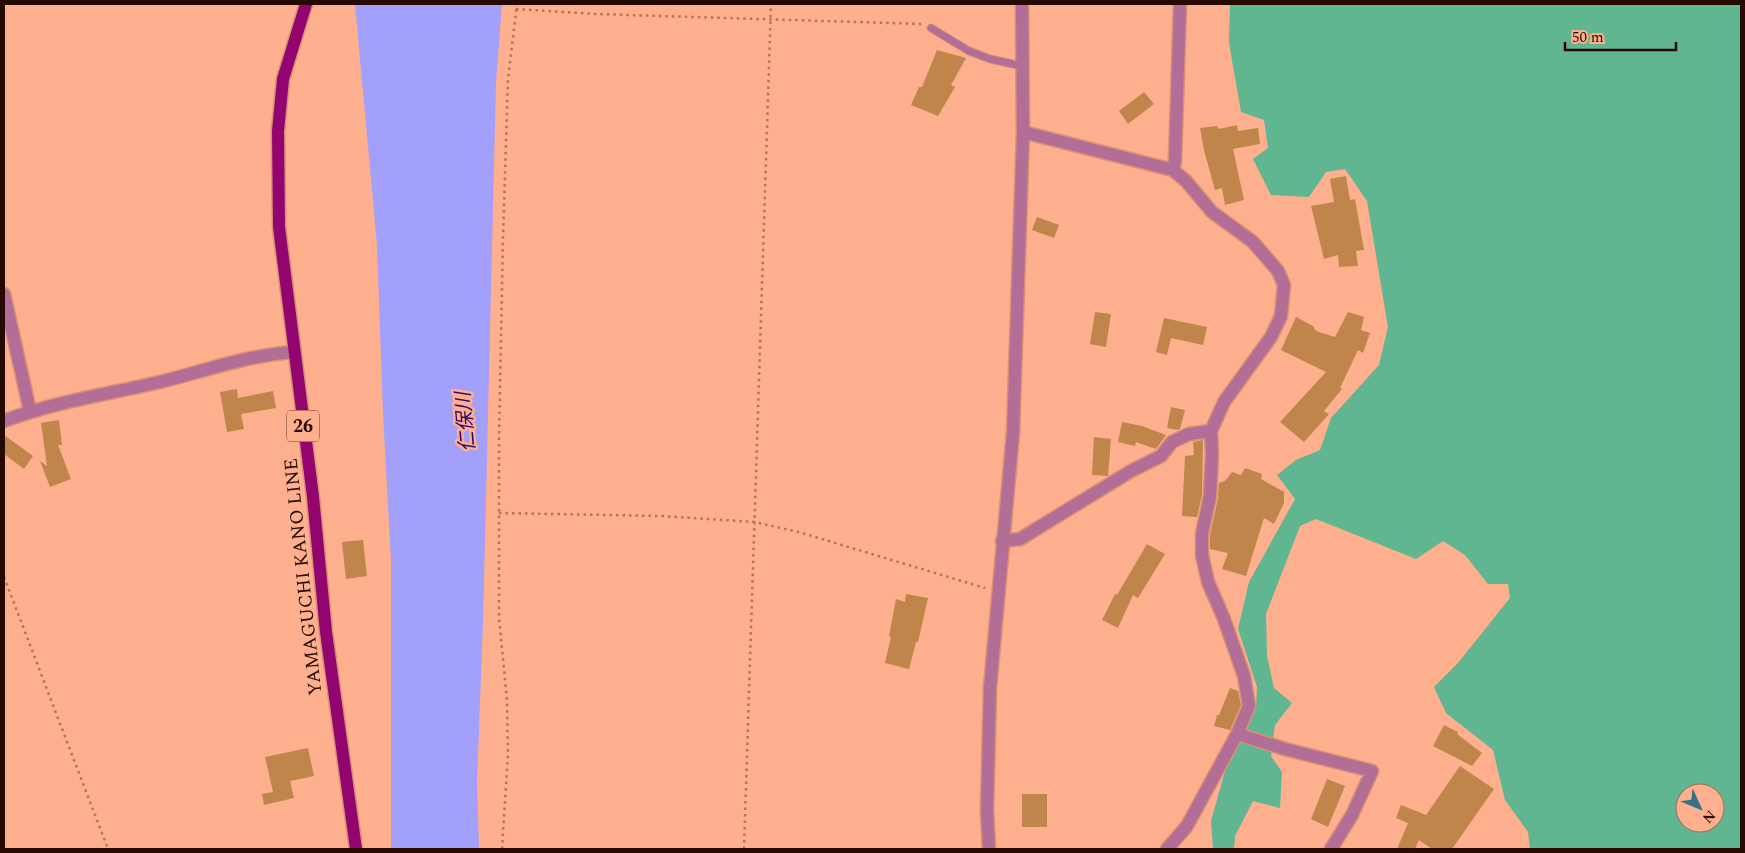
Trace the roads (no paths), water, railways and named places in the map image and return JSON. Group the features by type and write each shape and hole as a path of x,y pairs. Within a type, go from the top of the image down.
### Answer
{"main road":[{"name":"YAMAGUCHI KANO LINE","path":"306,4 283,79 278,131 279,226 312,497 328,651 356,849"}],"street":[{"path":"989,849 987,810 990,688 1013,433 1023,132 1022,4"},
{"path":"1173,170 1175,160 1180,4"},
{"path":"1023,132 1173,170 1212,212 1253,242 1278,271 1284,285 1281,316 1271,336 1224,402 1210,431 1212,454 1210,496 1202,534 1202,556 1208,582 1224,619 1244,676 1249,706 1237,734 1187,826 1167,849"},
{"path":"4,294 30,411"},
{"path":"4,421 30,411 160,382 218,366 294,352"},
{"path":"1002,541 1020,539 1131,471 1161,456 1172,442 1189,434 1210,431"},
{"path":"1237,734 1285,749 1372,771 1352,816 1331,849"}],"lane":[{"path":"931,28 970,51 990,59 1022,66"}],"water":[{"name":"仁保川","path":"355,4 502,4 496,82 483,623 477,781 479,849 391,849 391,560 383,414 377,245"}]}
